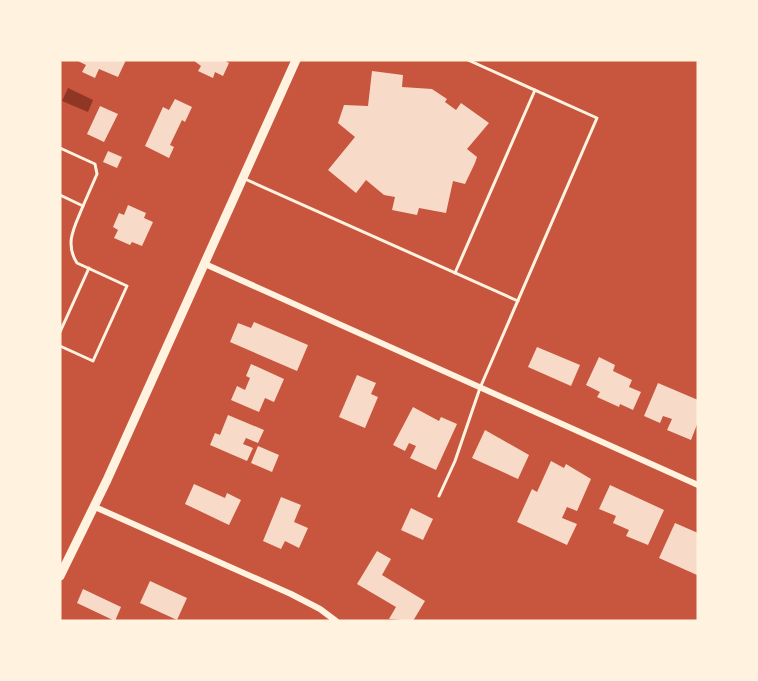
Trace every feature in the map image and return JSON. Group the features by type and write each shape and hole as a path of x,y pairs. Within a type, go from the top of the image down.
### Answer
{"main road":[{"path":"60,576 94,507 296,60"}],"street":[{"path":"205,264 698,485"},
{"path":"94,507 291,594 320,609 336,621"}],"lane":[{"path":"439,496 455,461 480,388 597,118 468,60"},
{"path":"455,273 535,90"},
{"path":"60,148 95,164 97,174 70,239 71,249 77,263 127,286 93,361 60,346"},
{"path":"243,178 518,301"},
{"path":"60,195 83,206"},
{"path":"60,332 89,268"}],"shaded area":[{"path":"68,88 93,100 88,112 62,101"}],"building":[{"path":"76,60 126,60 118,77 99,69 95,78 82,72 86,65"},
{"path":"193,60 224,60 229,63 223,76 215,72 213,78 198,71 201,66"},
{"path":"372,71 403,75 402,87 432,89 447,99 445,102 456,110 461,103 489,123 467,149 477,157 465,184 453,181 446,213 419,208 417,215 392,210 395,197 384,195 366,180 356,193 328,170 355,137 338,123 344,105 368,106"},
{"path":"175,99 192,107 185,122 182,120 170,145 174,147 169,158 145,146 163,107 169,110"},
{"path":"100,106 118,114 104,142 87,134"},
{"path":"108,151 122,157 117,168 103,162"},
{"path":"128,205 146,213 144,218 153,222 142,246 132,242 130,245 114,238 118,230 113,227 119,213 124,215"},
{"path":"254,322 308,345 297,371 230,342 238,323 251,328"},
{"path":"537,347 580,365 571,386 528,367"},
{"path":"599,357 615,365 613,371 632,380 629,387 641,392 633,410 620,404 619,407 597,397 600,392 586,385"},
{"path":"251,364 284,379 274,402 265,398 259,412 231,400 237,386 245,390 250,378 246,376"},
{"path":"357,375 376,383 371,394 378,397 365,428 339,417"},
{"path":"658,383 698,400 698,422 691,440 667,430 672,419 663,416 660,423 644,416"},
{"path":"413,407 439,421 441,417 457,424 436,470 410,458 416,446 409,443 405,451 393,445"},
{"path":"228,415 264,430 258,443 246,438 243,444 253,448 247,461 210,445 215,433 220,435"},
{"path":"485,430 529,455 518,479 472,458"},
{"path":"258,446 279,455 272,472 251,463"},
{"path":"551,461 564,468 566,464 591,479 577,511 567,507 562,518 577,524 567,545 517,522 532,489 537,492"},
{"path":"194,484 225,498 227,493 241,500 229,525 185,504"},
{"path":"610,485 664,510 648,545 626,536 629,530 613,523 616,516 599,509"},
{"path":"281,497 301,505 294,522 308,528 299,548 285,541 281,549 263,541"},
{"path":"411,508 433,519 423,540 401,530"},
{"path":"675,523 698,533 697,575 659,558"},
{"path":"377,551 391,559 382,575 425,601 413,621 389,619 396,607 357,584"},
{"path":"150,581 187,598 177,620 140,603"},
{"path":"83,589 121,607 115,621 77,603"}]}
